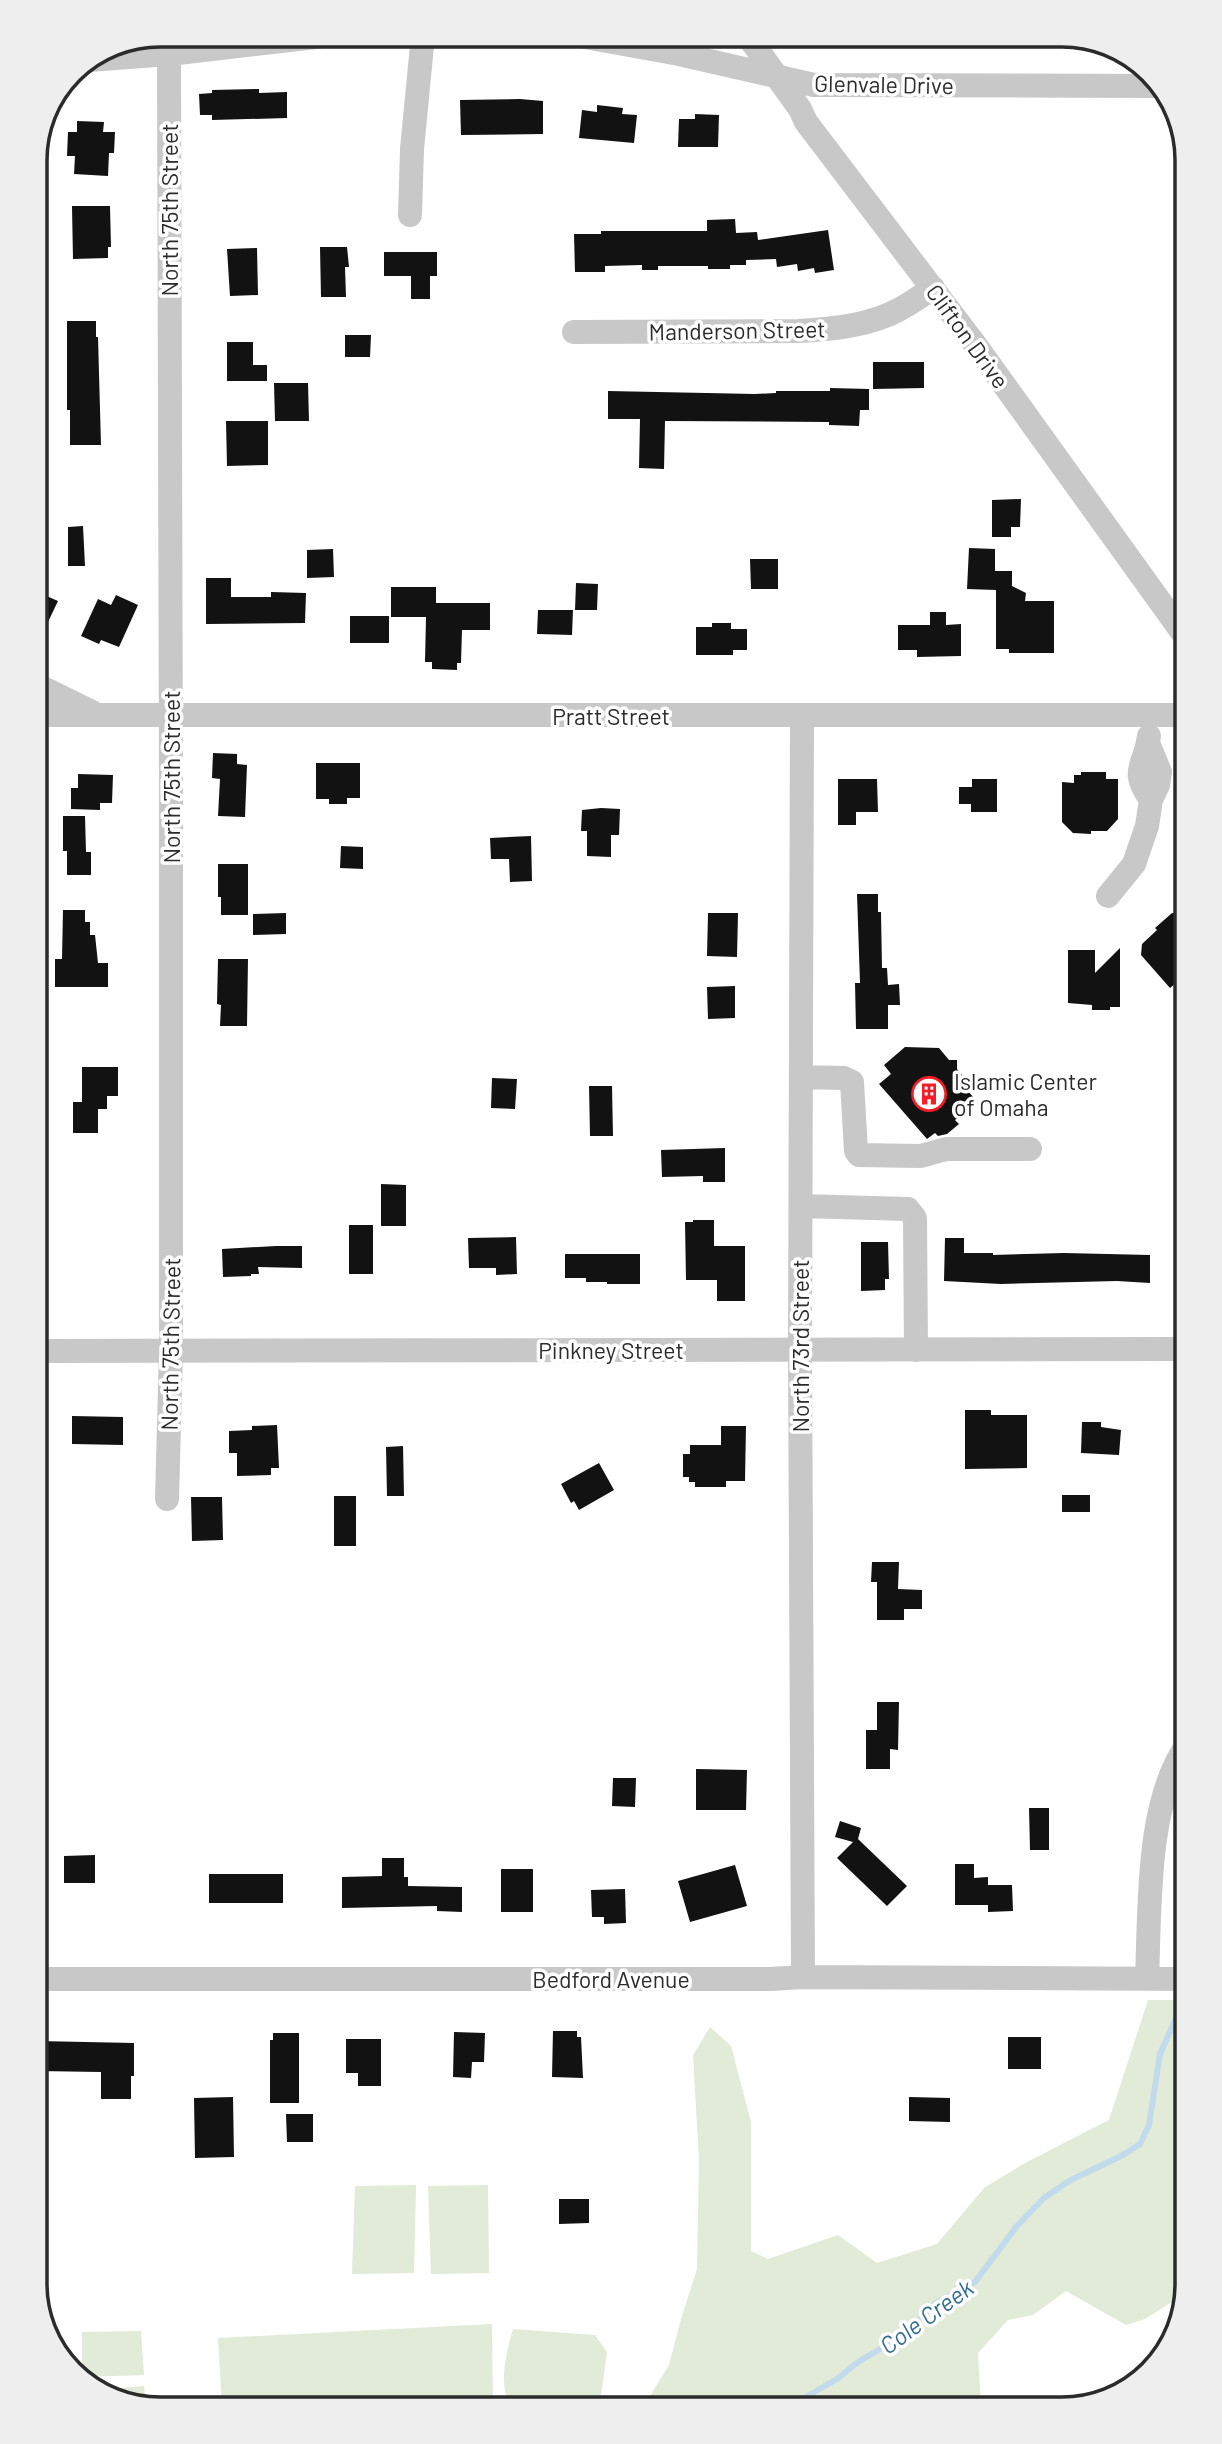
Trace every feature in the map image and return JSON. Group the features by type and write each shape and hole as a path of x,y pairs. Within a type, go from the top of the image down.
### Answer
{"street":[{"path":"113,58 229,47"},
{"path":"410,215 411,162 423,47"},
{"name":"Glenvale Drive","path":"641,47 814,85 1147,86"},
{"name":"Clifton Drive","path":"755,47 800,109 806,122 933,288 1175,622"},
{"name":"North 75th Street","path":"167,1499 171,1351 169,54"},
{"name":"Manderson Street","path":"574,332 830,329 858,324 898,310 933,288"},
{"path":"47,690 99,715"},
{"name":"Pratt Street","path":"47,715 1175,715"},
{"name":"North 73rd Street","path":"802,715 800,1350 803,1977"},
{"path":"1108,896 1134,864 1147,826 1151,800 1140,785 1139,769 1148,743 1151,715"},
{"path":"801,1077 844,1078 852,1082 856,1151 859,1155 921,1156 946,1149 1030,1149"},
{"path":"801,1206 908,1209 915,1218 916,1350"},
{"name":"Pinkney Street","path":"47,1351 1175,1349"},
{"path":"1147,1979 1152,1881 1161,1805 1175,1765"},
{"name":"Bedford Avenue","path":"47,1979 1175,1979"}],"green space":[{"path":"1148,2000 1175,2000 1174,2299 1145,2319 1126,2325 1066,2291 1033,2315 1008,2320 978,2353 981,2397 649,2397 669,2365 697,2269 699,2160 693,2055 710,2027 731,2046 751,2122 751,2251 768,2259 838,2235 877,2263 937,2244 984,2188 1025,2163 1109,2120"},
{"path":"416,2185 414,2273 352,2274 355,2186"},
{"path":"488,2185 489,2273 431,2274 428,2186"},
{"path":"492,2324 493,2397 221,2397 218,2338"},
{"path":"513,2329 595,2335 607,2352 601,2397 506,2397 504,2380"},
{"path":"141,2331 144,2375 95,2377 82,2365 82,2332"},
{"path":"144,2386 145,2396 138,2395 117,2388"}],"building":[{"path":"259,89 259,93 287,92 287,118 212,120 212,115 200,115 199,94 212,93 212,90"},
{"path":"460,100 543,101 543,134 461,135"},
{"path":"597,105 623,108 622,114 637,115 634,143 579,138 582,110 597,112"},
{"path":"695,114 719,115 718,147 678,147 679,119 695,119"},
{"path":"77,121 104,122 103,132 115,132 114,153 109,153 108,176 74,174 75,156 67,156 68,132 77,132"},
{"path":"72,206 110,206 111,247 108,247 108,258 73,259"},
{"path":"735,219 736,233 757,232 758,240 828,230 834,270 815,273 814,268 798,271 797,264 777,267 776,259 746,260 746,265 730,265 730,269 658,266 658,270 642,270 642,265 605,266 605,272 575,272 574,234 601,234 601,231 707,231 707,220"},
{"path":"320,247 347,247 349,267 345,267 346,297 321,297"},
{"path":"257,248 258,295 230,296 227,249"},
{"path":"384,252 437,252 437,276 430,276 430,299 411,299 411,276 384,276"},
{"path":"67,321 96,321 101,445 70,445 70,410 67,410"},
{"path":"345,335 371,335 370,357 345,357"},
{"path":"227,342 253,342 253,365 267,365 267,381 227,381"},
{"path":"873,362 924,362 924,388 873,389"},
{"path":"274,383 308,383 309,421 275,421"},
{"path":"830,388 869,389 869,410 860,410 859,426 829,425 829,422 665,421 664,469 639,468 640,419 608,419 608,391 755,394 776,391 830,391"},
{"path":"226,421 268,421 268,465 227,466"},
{"path":"1021,499 1020,527 1011,527 1011,537 992,537 992,500"},
{"path":"83,526 85,566 68,566 68,527"},
{"path":"969,548 995,549 995,571 1012,571 1012,586 1026,593 1025,601 1054,601 1054,653 1009,653 1009,649 996,649 996,590 967,589"},
{"path":"333,549 334,577 307,578 307,550"},
{"path":"750,559 778,559 778,589 751,589"},
{"path":"206,578 231,578 231,597 271,597 271,592 306,593 305,623 206,624"},
{"path":"576,583 598,584 597,610 575,610"},
{"path":"391,587 436,587 436,603 490,603 490,630 462,630 461,663 457,663 457,670 432,669 432,662 425,662 426,617 391,617"},
{"path":"116,595 138,605 119,647 101,640 99,644 81,636 98,599 111,605"},
{"path":"47,596 58,601 47,622"},
{"path":"538,610 573,610 572,635 537,634"},
{"path":"930,612 946,612 946,625 961,624 961,656 917,657 917,650 898,650 898,625 930,625"},
{"path":"350,616 389,616 389,643 350,643"},
{"path":"712,623 731,623 731,629 747,629 747,650 733,650 733,655 696,655 696,627 712,627"},
{"path":"213,753 237,754 237,764 247,765 245,817 218,816 220,779 212,778"},
{"path":"316,763 360,763 360,798 347,798 347,804 329,804 329,799 316,799"},
{"path":"1081,772 1106,772 1106,779 1118,779 1118,819 1107,831 1073,833 1062,822 1062,782 1074,783 1074,775 1081,775"},
{"path":"78,774 113,775 112,803 100,803 100,810 71,809 71,788 78,788"},
{"path":"838,779 877,779 878,812 856,812 856,825 838,825"},
{"path":"972,779 997,779 997,812 971,812 971,804 959,804 959,787 972,787"},
{"path":"620,809 619,835 611,835 611,857 587,856 587,831 581,831 582,810"},
{"path":"63,816 85,816 86,852 91,852 91,875 67,875 67,851 63,851"},
{"path":"531,836 532,881 510,882 509,859 491,859 490,838"},
{"path":"341,846 363,847 363,869 340,868"},
{"path":"218,864 248,864 248,915 221,915"},
{"path":"857,894 878,894 882,968 887,968 888,985 899,984 900,1005 888,1005 888,1029 856,1029 855,983 860,983"},
{"path":"63,910 85,910 85,922 90,922 90,935 95,935 98,963 108,963 108,987 55,987 55,959 62,959"},
{"path":"286,913 286,934 253,935 253,914"},
{"path":"708,913 738,913 737,957 707,956"},
{"path":"1175,913 1175,984 1170,988 1141,955 1142,944 1157,930 1155,928"},
{"path":"1120,948 1120,1007 1092,1010 1092,1005 1068,1003 1068,950 1095,950 1095,973"},
{"path":"218,959 248,959 247,1026 220,1026 221,1005 217,1004"},
{"path":"735,986 735,1018 708,1019 707,987"},
{"name":"Islamic Center of Omaha","path":"905,1047 939,1048 949,1060 957,1060 957,1069 969,1083 964,1087 977,1101 955,1120 959,1124 947,1134 938,1136 935,1133 927,1139 879,1084 891,1074 884,1065"},
{"path":"82,1067 118,1067 118,1096 107,1096 107,1109 98,1109 98,1133 73,1133 73,1102 82,1102"},
{"path":"492,1078 517,1079 515,1109 491,1108"},
{"path":"589,1086 612,1086 613,1136 590,1136"},
{"path":"725,1148 725,1182 703,1182 703,1176 662,1177 661,1150"},
{"path":"381,1184 406,1185 406,1226 381,1226"},
{"path":"714,1220 714,1246 745,1246 745,1301 717,1301 717,1280 686,1280 685,1222"},
{"path":"349,1225 373,1225 373,1274 349,1274"},
{"path":"516,1237 517,1274 496,1275 496,1268 469,1268 468,1238"},
{"path":"945,1238 964,1238 964,1253 1150,1255 1150,1283 1117,1281 1001,1284 944,1281"},
{"path":"861,1242 888,1242 889,1279 885,1279 885,1290 861,1291"},
{"path":"302,1246 302,1268 258,1267 259,1274 223,1277 222,1249"},
{"path":"565,1254 640,1254 640,1284 607,1284 586,1282 586,1278 565,1278"},
{"path":"965,1410 991,1410 991,1415 1027,1415 1027,1468 965,1469"},
{"path":"72,1416 123,1417 123,1445 72,1444"},
{"path":"1082,1422 1101,1422 1101,1427 1121,1430 1119,1455 1081,1453"},
{"path":"277,1425 279,1468 271,1468 271,1475 237,1476 237,1453 229,1453 229,1431 252,1430 252,1426"},
{"path":"721,1426 746,1426 745,1481 726,1481 726,1487 695,1487 695,1482 689,1482 689,1477 683,1477 683,1454 690,1454 690,1445 721,1445"},
{"path":"403,1446 404,1496 387,1496 386,1447"},
{"path":"599,1463 614,1490 579,1510 574,1501 571,1503 561,1484"},
{"path":"1062,1495 1090,1495 1090,1512 1062,1512"},
{"path":"334,1496 356,1496 356,1546 334,1546"},
{"path":"191,1497 222,1497 223,1540 192,1541"},
{"path":"872,1562 899,1562 898,1589 922,1590 922,1609 904,1609 904,1620 877,1620 877,1582 871,1582"},
{"path":"877,1702 899,1702 898,1750 890,1749 890,1769 866,1769 866,1730 877,1730"},
{"path":"696,1769 747,1770 746,1810 696,1810"},
{"path":"613,1778 636,1778 635,1807 612,1806"},
{"path":"1029,1808 1049,1808 1049,1850 1030,1850"},
{"path":"840,1821 861,1828 858,1839 907,1886 887,1906 837,1858 853,1842 835,1837"},
{"path":"95,1855 95,1883 64,1883 64,1856"},
{"path":"382,1858 404,1858 404,1877 408,1877 408,1886 462,1887 462,1912 437,1911 437,1906 342,1908 342,1877 382,1876"},
{"path":"955,1864 974,1864 974,1878 988,1877 988,1885 1012,1885 1013,1911 988,1912 988,1905 955,1905"},
{"path":"735,1865 747,1906 690,1922 678,1881"},
{"path":"501,1869 533,1869 533,1912 501,1912"},
{"path":"209,1874 283,1874 283,1903 209,1903"},
{"path":"625,1889 626,1923 604,1924 604,1917 592,1917 591,1890"},
{"path":"553,2031 577,2031 577,2037 581,2037 583,2078 552,2077"},
{"path":"454,2032 485,2033 484,2062 472,2062 471,2078 453,2077"},
{"path":"273,2033 299,2033 299,2103 270,2103 270,2040 273,2040"},
{"path":"1008,2037 1041,2037 1041,2069 1008,2069"},
{"path":"346,2039 381,2039 381,2086 358,2086 358,2073 346,2073"},
{"path":"47,2041 134,2043 131,2099 101,2099 101,2072 47,2071"},
{"path":"233,2097 234,2157 195,2158 194,2098"},
{"path":"909,2097 950,2098 950,2122 909,2121"},
{"path":"286,2114 313,2114 313,2142 287,2142"},
{"path":"559,2199 589,2199 589,2223 559,2224"}],"waterway":[{"name":"Cole Creek","path":"806,2397 913,2327 934,2304 975,2282 1017,2226 1044,2198 1069,2181 1140,2144 1149,2125 1160,2054 1175,2020"}],"place":[{"name":"Islamic Center of Omaha","path":"929,1094"}]}
